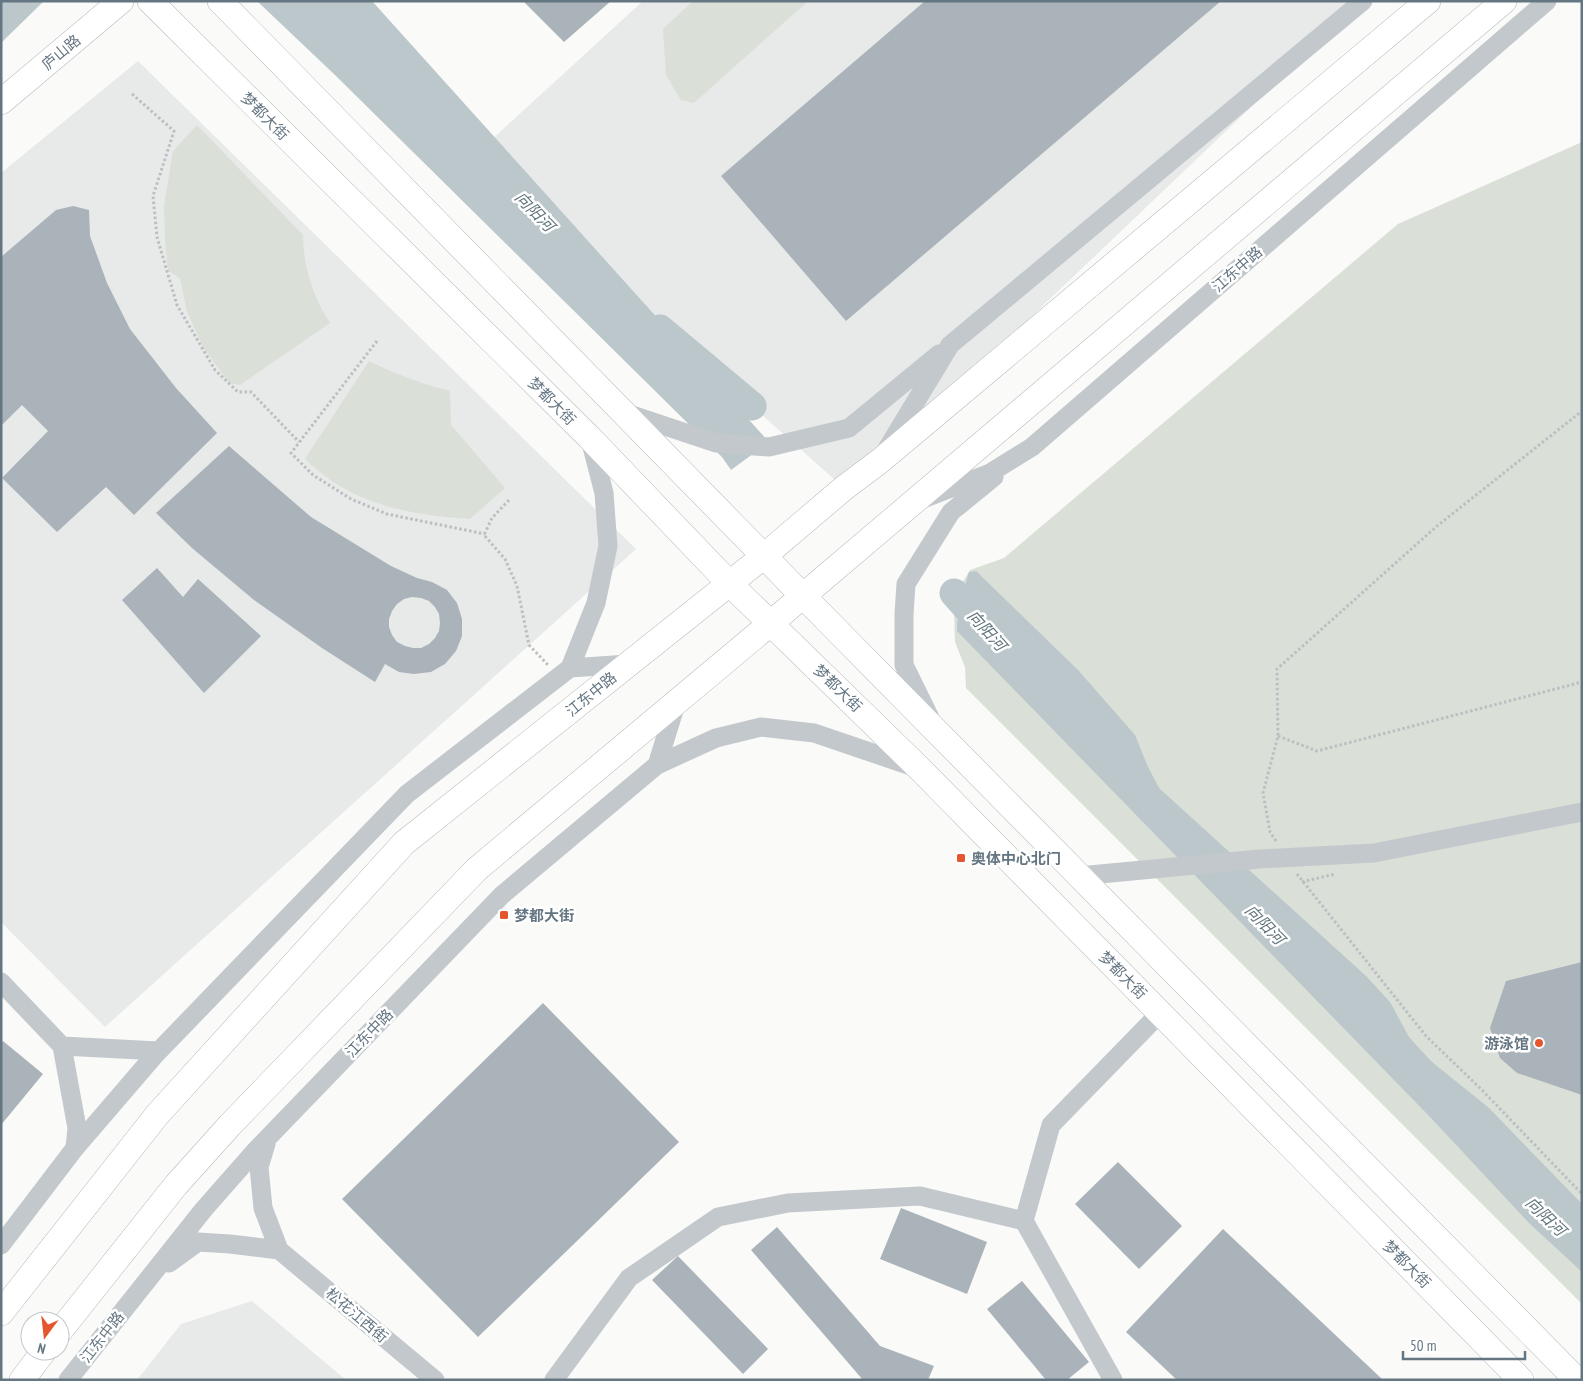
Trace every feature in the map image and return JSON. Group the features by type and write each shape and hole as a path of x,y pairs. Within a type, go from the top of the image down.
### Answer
{"main road":[{"name":"庐山路","path":"1,102 121,1"},
{"name":"梦都大街","path":"150,1 590,438 729,583 920,769 1521,1380"},
{"path":"220,1 802,596 1577,1380"},
{"name":"江东中路","path":"1,1313 157,1115 404,843 880,461 1428,1"},
{"name":"江东中路","path":"70,1318 176,1185 230,1125 477,869 771,623 1504,1"},
{"path":"22,1380 36,1361"}],"street":[{"name":"江东中路","path":"908,506 990,473 1032,447 1547,1"},
{"name":"江东中路","path":"880,461 950,345 1356,3"},
{"path":"625,413 716,443 769,447 849,428 950,345"},
{"path":"1,1246 75,1148 159,1051 407,794 564,672 596,604 608,546 604,493 590,438"},
{"path":"936,730 904,665 906,584 951,512 1032,447"},
{"name":"江东中路","path":"564,672 628,664"},
{"path":"657,765 677,701"},
{"name":"江东中路","path":"68,1380 204,1209 268,1137 502,895 657,765 716,738 761,727 814,733 920,769"},
{"path":"1079,876 1259,860 1374,853 1582,812"},
{"path":"1,982 62,1046 77,1128 75,1148"},
{"path":"1113,1380 1024,1221 1051,1125 1160,1013"},
{"path":"62,1046 159,1051"},
{"path":"151,1275 198,1242 279,1250 262,1208 259,1167 268,1137"},
{"path":"554,1380 629,1278 718,1217 788,1203 920,1196 1024,1221"},
{"name":"松花江西街","path":"279,1250 435,1380"}],"path":[{"path":"132,94 174,131 153,196 157,237 177,305 215,370 238,392 251,392 299,442"},
{"path":"377,341 291,453 312,475 351,499 386,514 485,534 505,559 517,586 529,645 564,672"},
{"path":"1582,411 1437,526 1277,669 1278,736 1263,793 1270,832 1302,882 1426,1036 1582,1194"},
{"path":"485,534 492,518 509,500"},
{"path":"1278,736 1317,751 1582,682"}],"shaded area":[{"path":"643,1 1349,1 1355,8 880,461 844,488 752,406 602,281 477,153"},
{"path":"693,1 808,1 694,103 681,100 666,75 663,29"},
{"path":"138,61 636,549 105,1027 1,922 1,173"},
{"path":"197,125 303,235 303,247 310,281 330,323 240,385 229,383 203,347 187,312 180,278 168,271 164,206 173,151"},
{"path":"1582,142 1582,1304 966,688 965,667 955,642 954,611 958,590 970,570 1004,558 1398,224"},
{"path":"369,361 409,378 450,391 451,425 505,488 470,519 436,516 385,506 353,493 334,482 305,459"},
{"path":"252,1301 346,1380 137,1380 181,1324"}],"water":[{"path":"1,1 44,1 1,43"},
{"path":"257,1 372,1 769,442 731,470 722,457 335,75"},
{"path":"976,571 1078,670 1135,735 1159,788 1366,976 1390,1002 1409,1037 1432,1062 1489,1108 1582,1204 1582,1272 1529,1223 1432,1119 957,631 959,609 969,572"}],"building":[{"path":"523,1 611,1 564,42"},
{"path":"925,1 1221,1 846,321 721,176"},
{"path":"73,206 89,210 90,236 107,283 130,329 176,388 217,433 134,515 106,487 57,532 2,478 48,431 22,405 1,426 1,257 56,210"},
{"path":"229,446 311,517 391,566 447,590 457,603 462,619 462,636 456,651 445,664 431,672 414,674 399,672 385,664 375,682 322,648 254,600 192,548 156,513","holes":["412,597 429,601 439,614 439,631 429,644 421,648 413,648 397,642 389,627 389,619 397,604 404,599"]},
{"path":"157,568 183,597 198,579 261,636 204,693 122,600"},
{"name":"游泳馆","path":"1582,962 1582,1095 1517,1073 1500,1058 1490,1028 1506,981"},
{"path":"543,1003 679,1142 478,1337 342,1199"},
{"path":"3,1041 43,1074 1,1125 1,1044"},
{"path":"1118,1162 1182,1226 1139,1269 1075,1204"},
{"path":"901,1208 987,1242 967,1294 880,1259"},
{"path":"777,1227 880,1346 934,1366 928,1380 863,1380 751,1250"},
{"path":"1223,1229 1383,1380 1177,1380 1126,1332"},
{"path":"678,1256 768,1349 743,1374 652,1280"},
{"path":"1022,1281 1089,1362 1067,1380 1046,1380 987,1309"}],"waterway":[{"name":"向阳河","path":"660,329 752,406"},
{"name":"向阳河","path":"954,593 986,629"}],"place":[{"name":"奥体中心北门","path":"961,858"},
{"name":"梦都大街","path":"504,915"},
{"name":"游泳馆","path":"1539,1043"}]}
